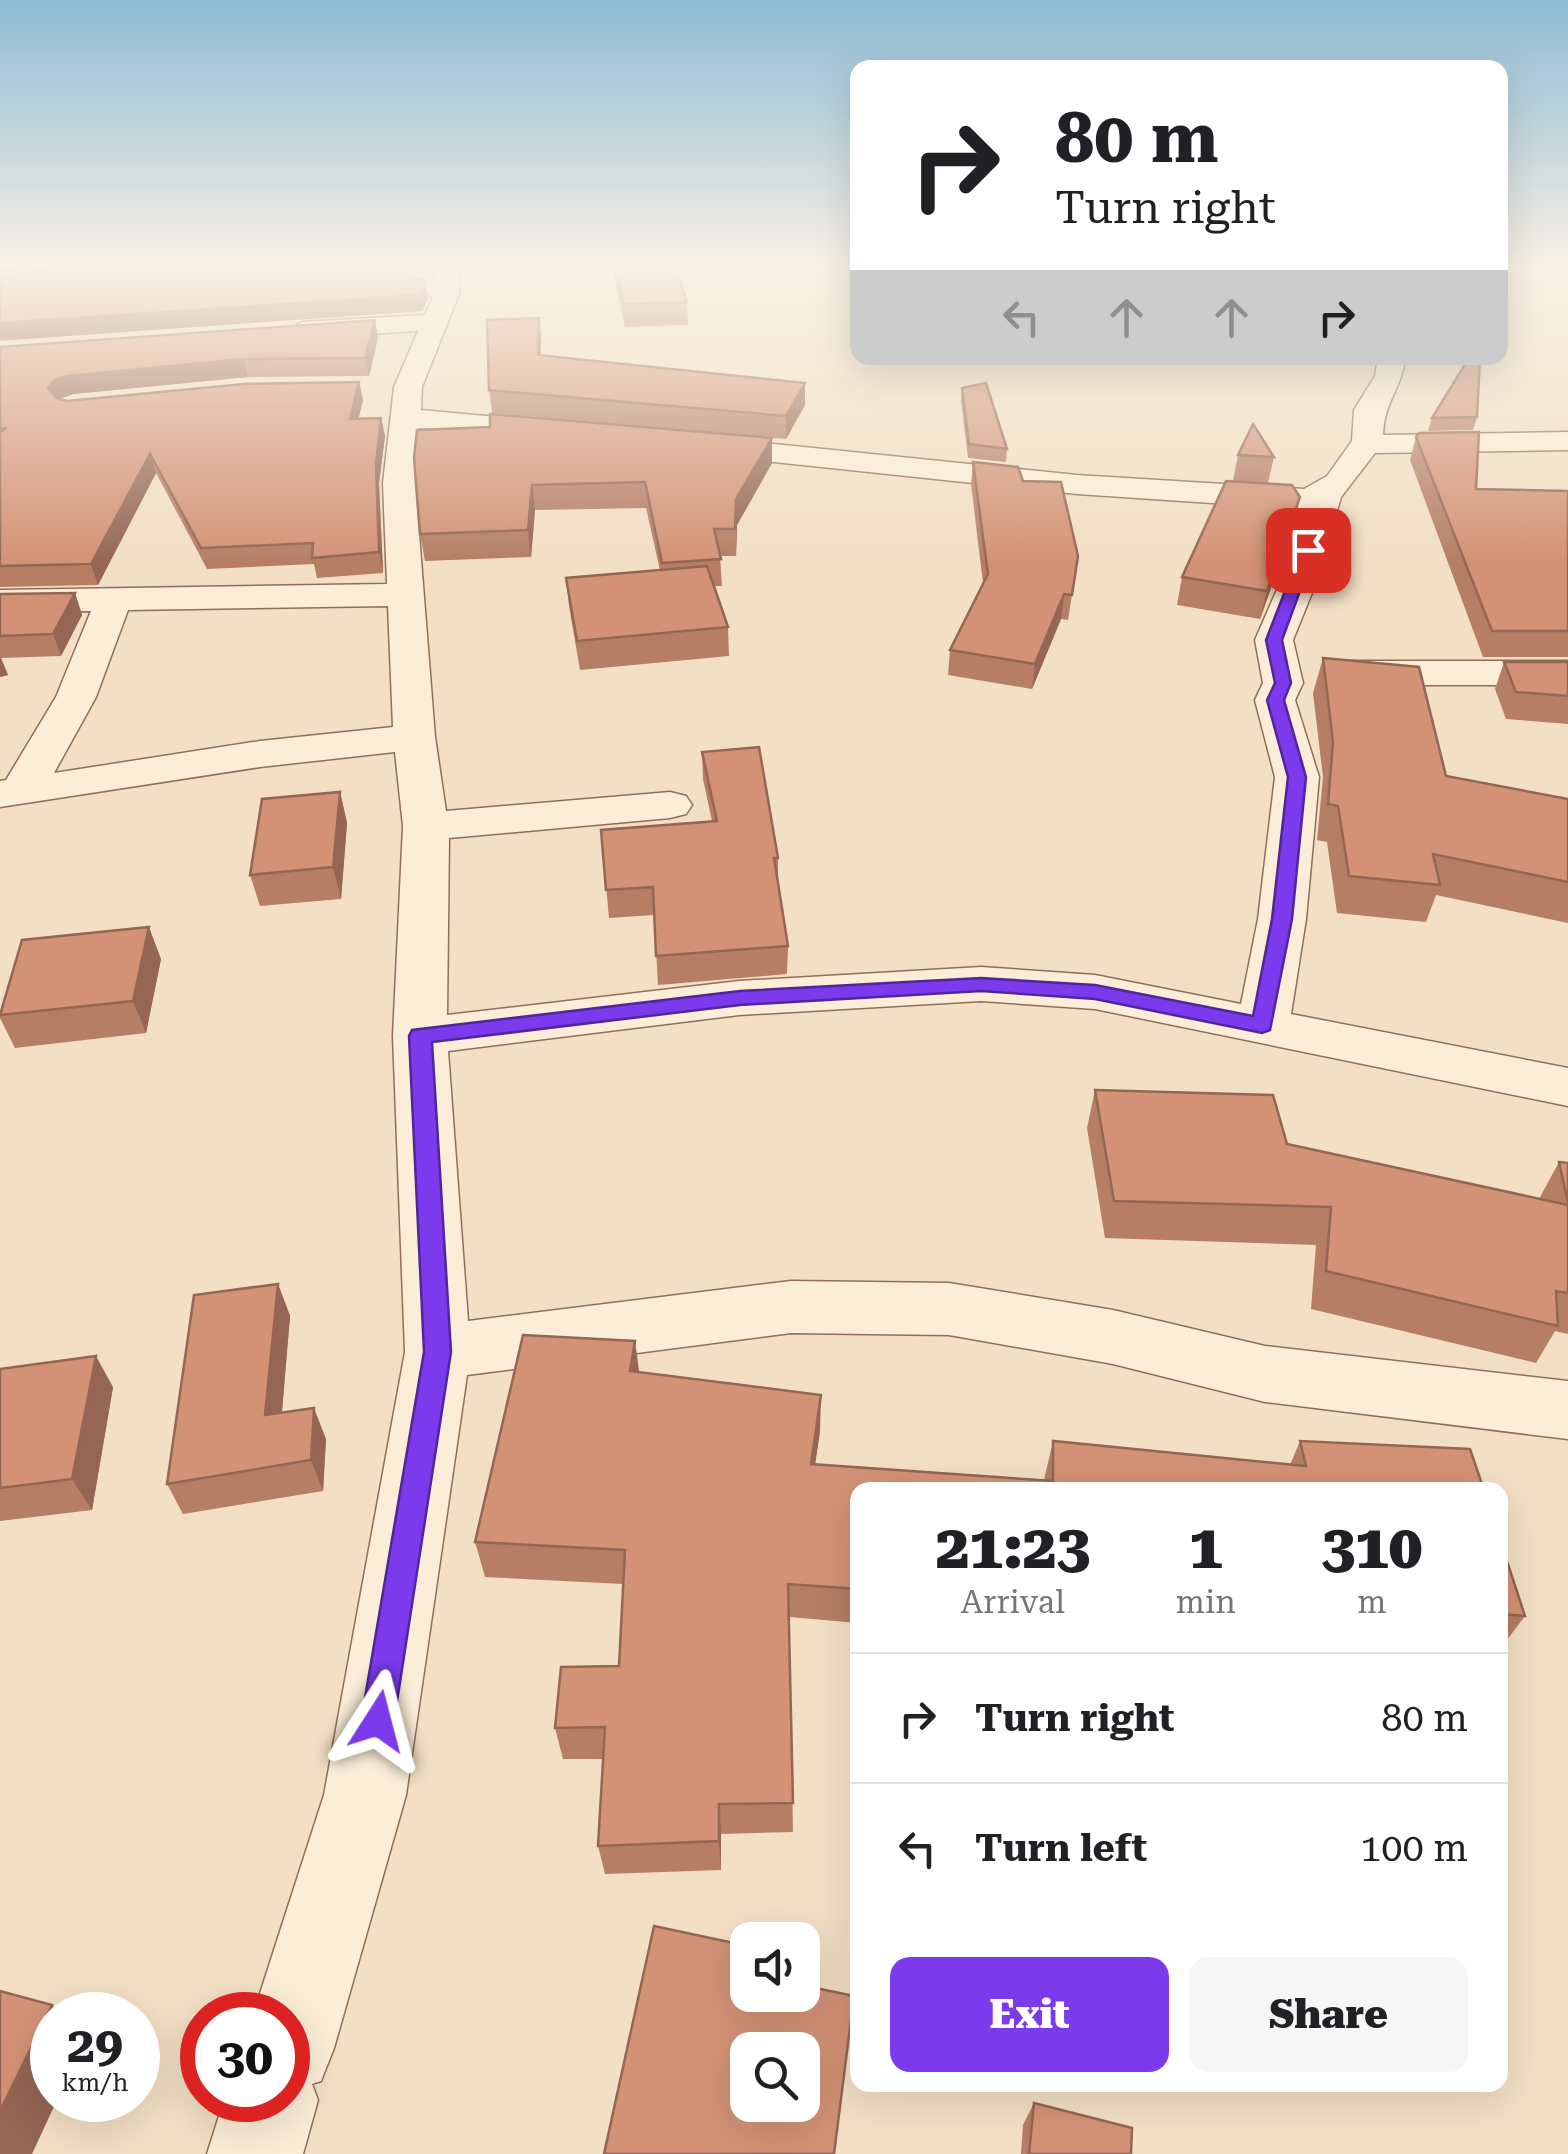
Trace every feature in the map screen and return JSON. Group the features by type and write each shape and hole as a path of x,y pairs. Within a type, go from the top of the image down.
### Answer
{"street":[{"path":"305,1992 366,1794 438,1352 420,1036 426,826 414,737 396,398 411,364"},
{"path":"1367,444 1369,410 1390,365"},
{"path":"396,398 596,436"},
{"path":"1262,1025 1282,919 1297,777 1275,700 1283,683 1274,640 1300,578 1325,495 1345,479 1354,452 1367,444 1568,441"},
{"path":"672,443 849,457 1116,488 1280,498 1325,495"},
{"path":"0,601 406,595"},
{"path":"10,792 62,728 92,670 114,597"},
{"path":"1283,683 1324,673 1568,672"},
{"path":"10,792 260,754 414,737"},
{"path":"426,826 670,805"},
{"path":"420,1036 740,998 981,984 1095,992 1568,1087"},
{"path":"438,1352 790,1307 948,1309 1113,1337 1265,1374 1568,1410"},
{"path":"255,2154 265,2122"}],"building":[{"path":"0,364 197,364 54,380 48,388 56,398 67,401 244,384 359,382 350,419 381,418 376,464 379,552 312,558 313,543 201,548 150,454 91,564 0,566 0,432 6,428 0,429"},
{"path":"488,364 619,364 805,383 786,416 489,390"},
{"path":"1465,365 1480,365 1477,417 1432,418"},
{"path":"986,383 1007,449 969,444 962,388"},
{"path":"490,414 772,438 736,499 735,529 714,529 721,559 662,563 645,482 532,485 528,530 420,534 414,458 417,430 490,427"},
{"path":"1253,424 1274,457 1238,455"},
{"path":"1479,432 1476,489 1568,491 1568,631 1492,631 1416,437 1419,433"},
{"path":"973,462 1018,467 1023,481 1061,482 1078,556 1072,595 1064,594 1035,664 950,650 988,574"},
{"path":"1226,481 1292,485 1300,497 1267,591 1182,577"},
{"path":"707,566 728,627 577,641 566,578"},
{"path":"75,593 53,634 0,636 0,594"},
{"path":"1323,658 1419,667 1446,776 1568,799 1568,882 1433,854 1440,885 1349,876 1338,806 1328,804 1333,742"},
{"path":"1504,662 1568,662 1568,696 1516,692"},
{"path":"759,747 788,946 656,956 653,887 606,890 601,830 717,821 702,752"},
{"path":"340,792 333,867 250,875 262,799"},
{"path":"149,927 133,1001 0,1015 22,940"},
{"path":"1095,1090 1273,1095 1287,1144 1568,1205 1568,1293 1556,1291 1558,1326 1326,1271 1331,1207 1114,1201"},
{"path":"1559,1162 1568,1163 1568,1203"},
{"path":"278,1284 265,1415 314,1408 311,1460 167,1484 194,1295"},
{"path":"523,1335 635,1341 630,1371 821,1395 811,1464 1053,1481 1053,1441 1306,1466 1300,1441 1470,1449 1481,1482 850,1482 850,1588 788,1584 793,1803 719,1804 719,1841 598,1846 605,1727 555,1728 561,1667 619,1666 625,1550 475,1542"},
{"path":"96,1356 72,1479 0,1488 0,1369"},
{"path":"1508,1564 1525,1616 1508,1615"},
{"path":"654,1926 730,1942 730,2012 820,2012 820,1989 850,1995 850,2028 834,2154 604,2154"},
{"path":"0,1991 30,1999 30,2050 0,2111"},
{"path":"1034,2103 1132,2128 1131,2154 1029,2154"}],"route":[{"path":"378,1721 438,1352 420,1036 740,998 981,984 1095,992 1262,1025 1282,919 1297,777 1275,700 1283,683 1274,640 1308,550"}]}
